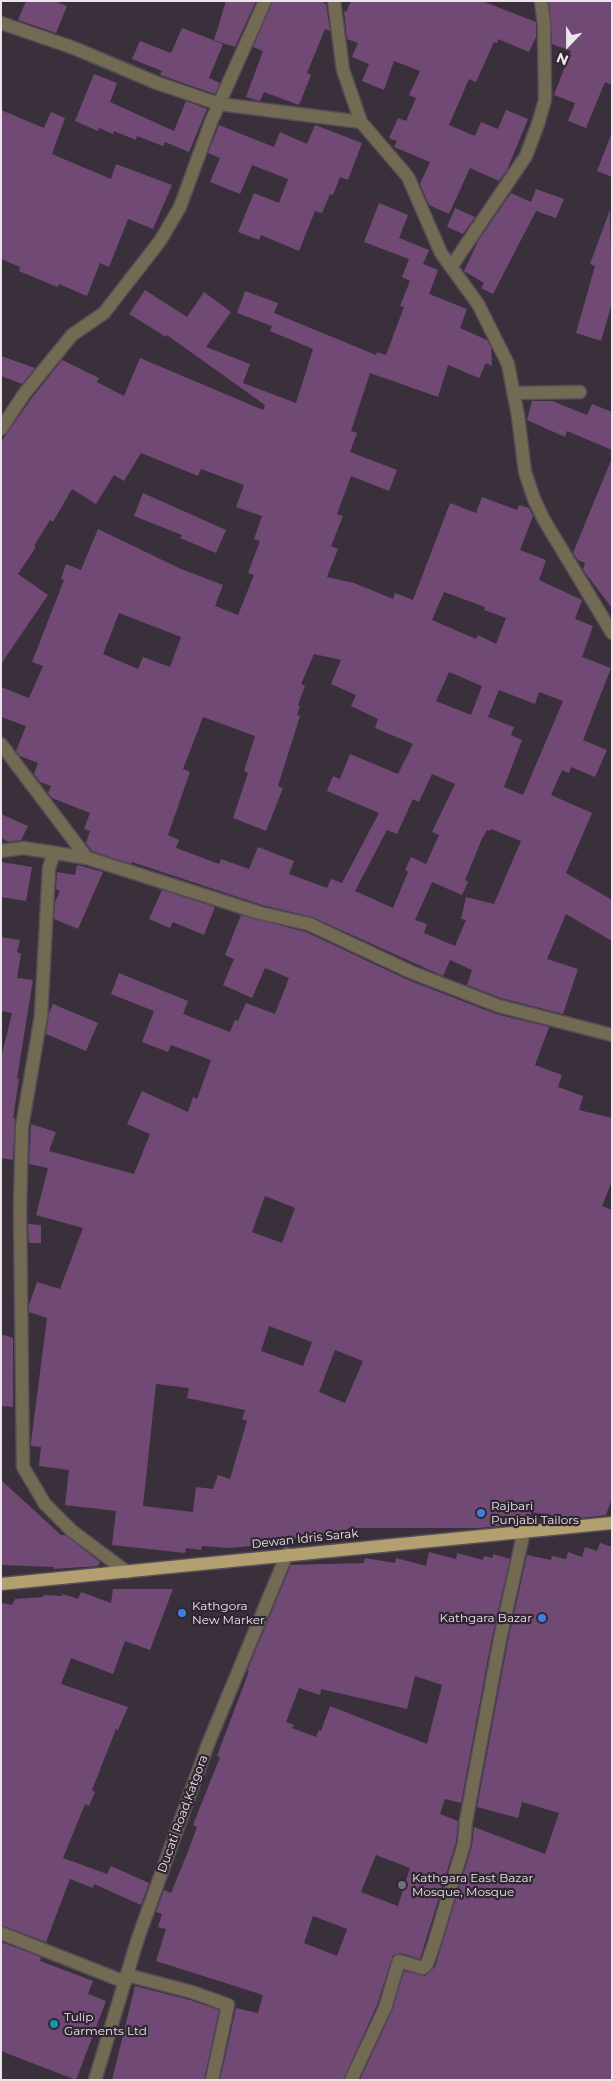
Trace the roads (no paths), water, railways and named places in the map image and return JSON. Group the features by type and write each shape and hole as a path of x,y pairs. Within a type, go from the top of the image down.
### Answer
{"main road":[{"name":"Dewan Idris Sarak","path":"1,1584 612,1523"}],"street":[{"path":"1,429 24,394 72,335 104,313 160,242 180,207 219,104 265,1"},
{"path":"334,1 343,70 361,122 408,178 441,253 478,304 508,364 525,472 534,499 544,520 612,633"},
{"path":"451,267 526,156 538,124 546,100 544,24 541,1"},
{"path":"1,23 74,48 158,83 219,104 361,122"},
{"path":"514,393 580,392"},
{"path":"1,744 88,858"},
{"path":"1,851 24,848 88,858 251,910 309,924 411,972 499,1006 612,1035"},
{"path":"54,853 49,877 41,1016 22,1127 20,1209 23,1467 44,1504 72,1531 127,1572"},
{"path":"351,2080 385,2008 399,1961 423,1968 427,1964 434,1944 464,1844 466,1821 500,1639 524,1531"},
{"name":"Ducati Road,Katgora","path":"95,2080 138,1938 208,1744 287,1554"},
{"path":"1,1933 126,1979 192,1992 228,2005 212,2080"}],"place":[{"name":"Rajbari Punjabi Tailors","path":"481,1513"},
{"name":"Kathgora New Marker","path":"182,1613"},
{"name":"Kathgara Bazar","path":"542,1618"},
{"name":"Kathgara East Bazar Mosque, Mosque","path":"402,1885"},
{"name":"Tulip Garments Ltd","path":"54,2024"}]}
